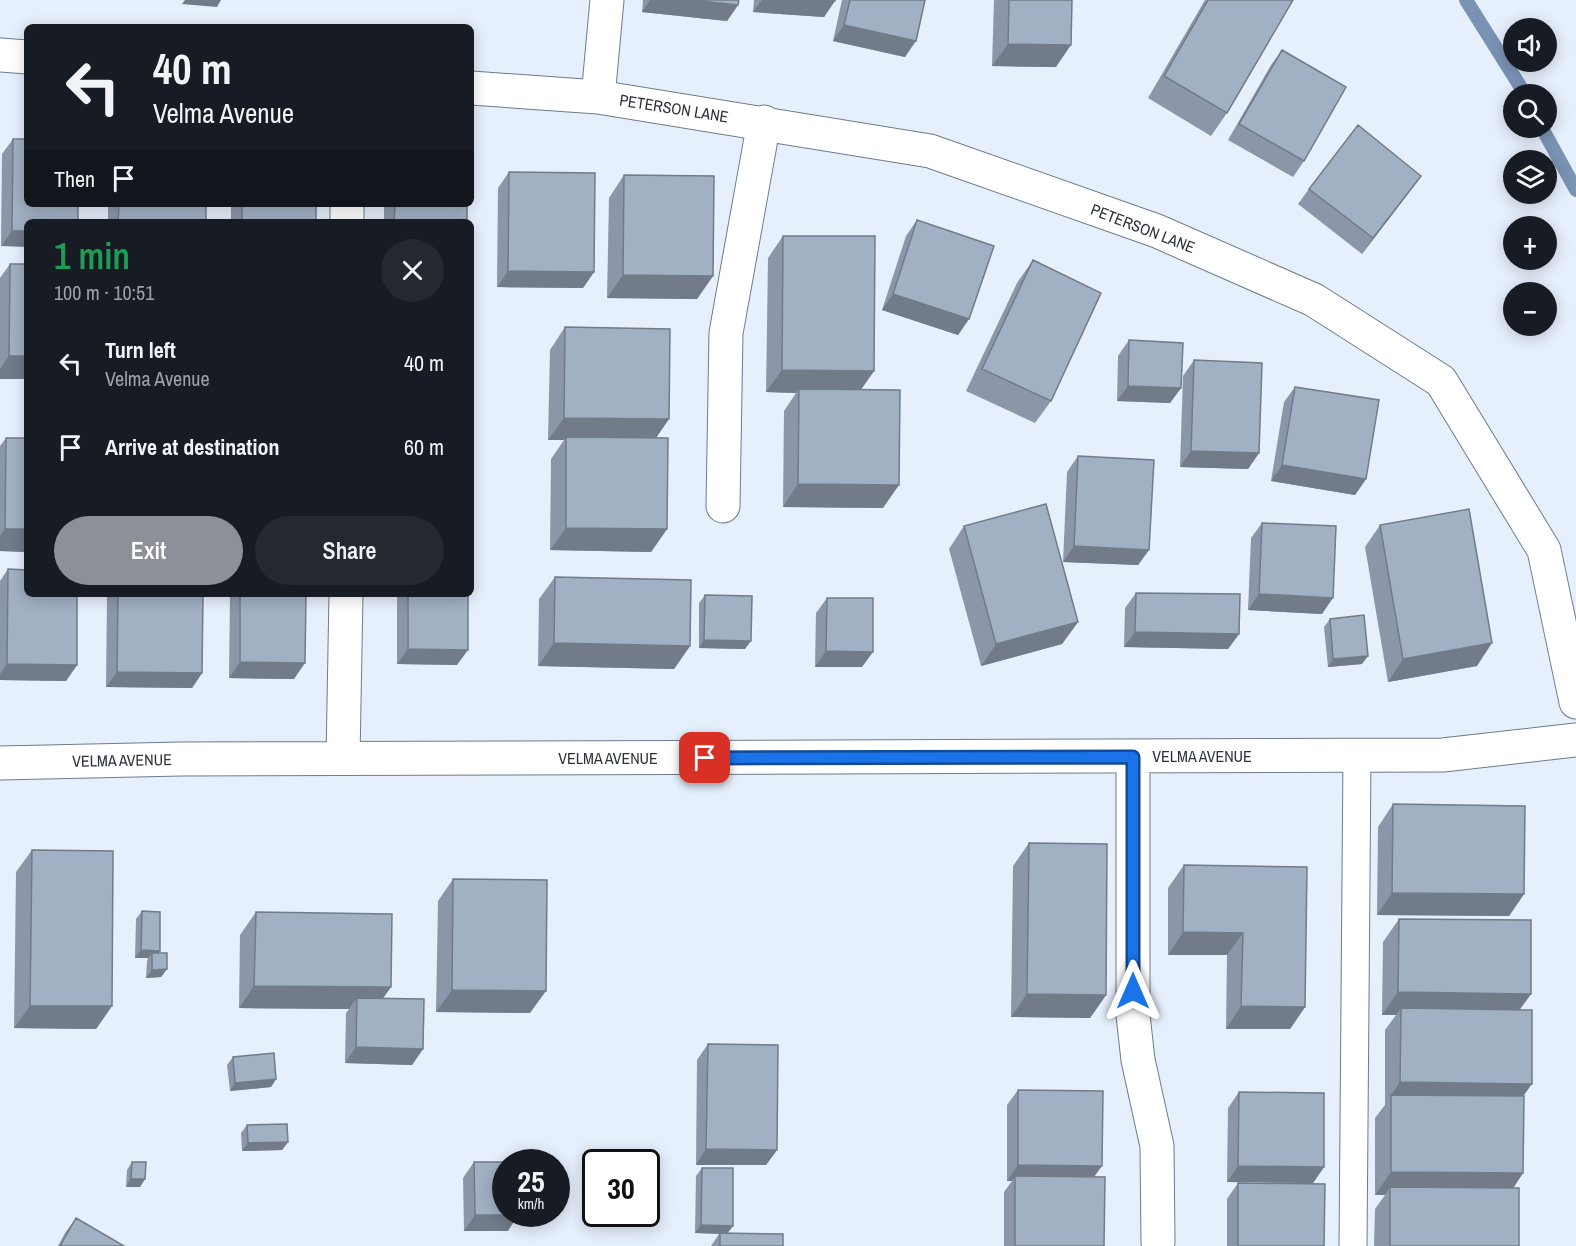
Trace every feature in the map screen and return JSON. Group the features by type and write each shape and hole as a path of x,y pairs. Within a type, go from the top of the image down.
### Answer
{"street":[{"path":"598,97 606,0"},
{"path":"0,55 24,57"},
{"name":"PETERSON LANE","path":"474,88 598,97 764,122 930,151 1157,231 1314,300 1441,381 1544,550 1576,702"},
{"path":"723,506 726,333 764,122"},
{"path":"343,758 346,597"},
{"name":"VELMA AVENUE","path":"0,763 343,758 1443,755 1576,740"},
{"path":"1133,757 1133,1015 1138,1060 1157,1146 1158,1242"}],"lane":[{"path":"1353,1246 1357,755"}],"building":[{"path":"691,0 739,0 738,5"},
{"path":"850,0 925,0 916,41 844,25"},
{"path":"1009,0 1072,0 1071,45 1008,44"},
{"path":"1208,0 1293,0 1227,113 1164,76"},
{"path":"1282,50 1346,87 1304,161 1239,124"},
{"path":"1358,125 1421,176 1373,238 1309,189"},
{"path":"13,139 24,139 24,207 78,207 78,219 24,219 24,231 12,231"},
{"path":"509,172 595,173 594,272 508,271"},
{"path":"624,175 714,176 713,276 623,275"},
{"path":"119,207 206,207 206,219 118,219"},
{"path":"242,207 316,207 316,219 242,219"},
{"path":"395,207 467,207 467,219 394,219"},
{"path":"917,220 994,246 969,319 893,294"},
{"path":"783,236 875,236 874,371 782,370"},
{"path":"1033,260 1101,293 1051,401 982,369"},
{"path":"10,264 24,264 24,356 9,356"},
{"path":"565,327 670,329 669,419 564,418"},
{"path":"1129,340 1183,343 1181,388 1128,386"},
{"path":"1194,360 1262,363 1259,453 1191,451"},
{"path":"1295,387 1379,400 1366,479 1282,465"},
{"path":"799,389 900,390 899,485 798,484"},
{"path":"566,437 668,438 667,529 566,528"},
{"path":"6,438 24,438 24,529 5,529"},
{"path":"1078,456 1154,460 1149,550 1074,546"},
{"path":"1046,504 1078,622 996,644 964,526"},
{"path":"1469,509 1492,643 1403,659 1380,525"},
{"path":"1262,523 1336,526 1333,598 1259,594"},
{"path":"8,569 24,570 24,597 77,597 77,665 7,664"},
{"path":"555,577 691,580 690,646 554,643"},
{"path":"1136,593 1240,594 1239,634 1135,632"},
{"path":"705,595 752,596 751,641 704,640"},
{"path":"118,597 203,597 202,673 117,672"},
{"path":"240,597 306,597 305,663 240,662"},
{"path":"408,597 468,597 468,650 408,649"},
{"path":"827,598 873,598 873,652 826,651"},
{"path":"1364,615 1368,656 1333,659 1330,619"},
{"path":"1393,804 1525,806 1524,894 1392,893"},
{"path":"1029,843 1107,844 1106,995 1027,994"},
{"path":"32,850 113,851 112,1006 30,1006"},
{"path":"1184,865 1307,867 1305,1007 1241,1006 1243,933 1183,932"},
{"path":"453,879 547,880 546,991 452,990"},
{"path":"142,911 160,912 160,951 141,950"},
{"path":"256,912 392,914 391,987 254,986"},
{"path":"1399,919 1531,920 1531,994 1398,992"},
{"path":"152,953 167,953 167,969 152,970"},
{"path":"357,998 424,999 423,1049 356,1047"},
{"path":"1401,1008 1532,1010 1532,1084 1400,1082"},
{"path":"708,1044 778,1045 777,1150 706,1149"},
{"path":"274,1053 276,1079 235,1083 233,1057"},
{"path":"1018,1090 1103,1091 1102,1166 1018,1165"},
{"path":"1239,1092 1324,1093 1324,1167 1238,1166"},
{"path":"1391,1095 1524,1096 1523,1173 1391,1172"},
{"path":"287,1124 288,1142 248,1143 247,1125"},
{"path":"132,1162 146,1162 145,1179 131,1179"},
{"path":"474,1162 492,1162 492,1215 475,1215"},
{"path":"702,1168 733,1168 733,1226 701,1225"},
{"path":"1015,1176 1105,1177 1104,1246 1015,1246"},
{"path":"1238,1183 1325,1184 1324,1246 1238,1246"},
{"path":"1390,1187 1519,1188 1519,1246 1390,1246"},
{"path":"76,1218 124,1246 60,1246"},
{"path":"720,1233 783,1234 783,1246 720,1246"}],"waterway":[{"path":"1466,0 1519,84"},
{"path":"1547,138 1576,190"}],"route":[{"path":"705,758 1133,757 1133,991"}]}
